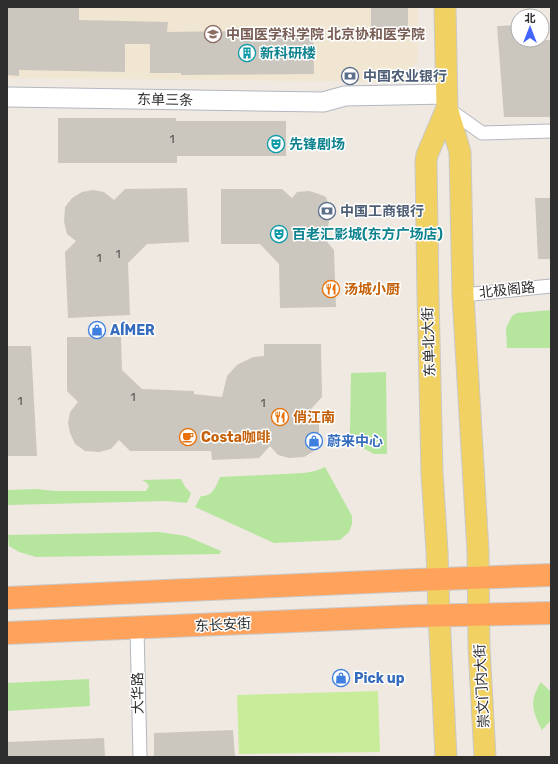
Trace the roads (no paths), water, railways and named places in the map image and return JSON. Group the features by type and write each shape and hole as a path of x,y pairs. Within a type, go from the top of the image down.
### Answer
{"highway":[{"path":"7,598 551,575"},
{"name":"东长安街","path":"7,634 479,614 551,613"}],"main road":[{"name":"东单北大街","path":"445,7 447,101 460,152 463,295 478,551 478,578"},
{"name":"东单北大街","path":"439,616 432,473 426,161 447,101"},
{"name":"崇文门内大街","path":"478,578 485,757"},
{"path":"439,616 446,757"}],"street":[{"name":"东单三条","path":"7,97 323,102 345,108 447,101"},
{"path":"447,101 482,133 551,131"},
{"name":"北极阁路","path":"463,295 551,286"},
{"name":"大华路","path":"137,628 140,757"}],"place":[{"name":"中国医学科学院 北京协和医学院","path":"213,34"},
{"name":"新科研楼","path":"247,53"},
{"name":"中国农业银行","path":"350,76"},
{"name":"先锋剧场","path":"276,144"},
{"name":"中国工商银行","path":"327,211"},
{"name":"百老汇影城(东方广场店)","path":"279,234"},
{"name":"汤城小厨","path":"331,289"},
{"name":"AÍMER","path":"97,330"},
{"name":"俏江南","path":"280,417"},
{"name":"Costa咖啡","path":"188,437"},
{"name":"蔚来中心","path":"314,441"},
{"name":"Pick up","path":"341,678"}]}
